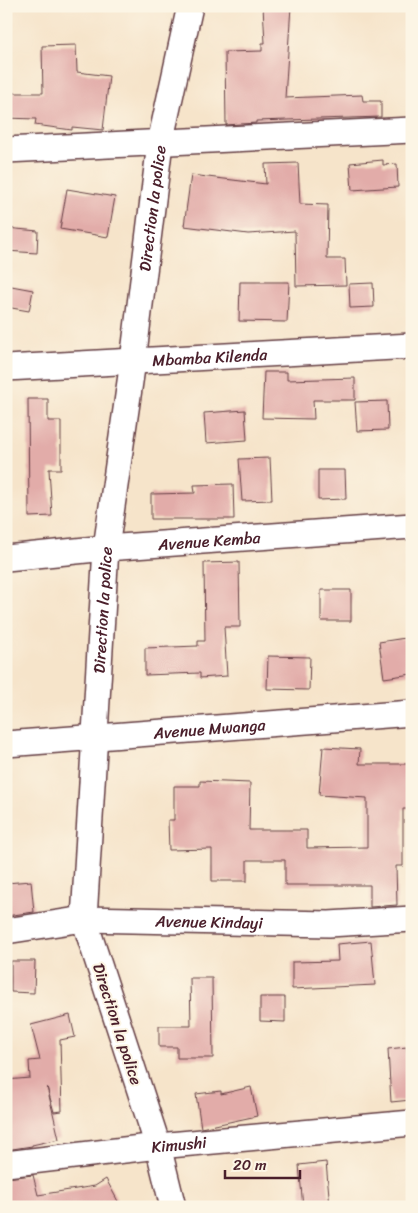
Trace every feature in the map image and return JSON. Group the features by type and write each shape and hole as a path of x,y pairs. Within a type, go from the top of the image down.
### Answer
{"street":[{"name":"Direction la police","path":"172,1207 158,1146 84,919 93,736 106,548 160,143 190,6"},
{"path":"6,150 412,130"},
{"name":"Mbamba Kilenda","path":"6,368 412,346"},
{"name":"Avenue Kemba","path":"6,558 106,548 412,526"},
{"name":"Avenue Mwanga","path":"6,744 412,713"},
{"name":"Avenue Kindayi","path":"6,931 84,919 329,924 412,919"},
{"name":"Kimushi","path":"6,1164 158,1146 412,1123"}],"building":[{"path":"263,6 291,6 285,98 362,95 363,101 381,101 381,117 256,121 256,123 226,125 225,52 262,51 262,43 265,43"},
{"path":"76,45 77,72 109,76 103,130 72,127 72,130 35,125 36,119 6,118 6,93 43,93 42,46"},
{"path":"383,160 383,165 397,164 398,187 352,190 350,163"},
{"path":"298,163 300,204 328,205 327,259 345,259 346,285 296,286 295,231 248,234 184,226 191,175 266,184 265,164"},
{"path":"67,189 115,197 108,237 60,229"},
{"path":"6,228 38,231 37,253 6,251"},
{"path":"240,282 289,282 287,322 239,321"},
{"path":"373,283 374,307 350,308 349,284"},
{"path":"6,285 33,290 29,311 6,307"},
{"path":"264,372 287,372 287,380 355,378 355,400 313,400 314,419 262,418"},
{"path":"28,399 48,399 48,421 61,421 61,469 49,469 52,516 29,517"},
{"path":"387,401 388,430 357,431 355,402"},
{"path":"245,410 247,440 206,443 204,413"},
{"path":"270,458 272,500 242,501 239,459"},
{"path":"318,470 345,470 346,499 318,500"},
{"path":"233,484 234,519 151,519 151,494 195,493 194,485"},
{"path":"239,562 240,627 224,627 227,676 200,678 200,673 145,675 145,648 198,646 198,641 205,641 204,563"},
{"path":"321,590 351,590 351,621 321,621"},
{"path":"412,637 412,674 384,678 379,642"},
{"path":"268,656 310,657 309,690 267,689"},
{"path":"323,747 360,749 359,764 412,764 412,809 403,809 403,866 396,866 397,905 370,907 370,885 285,885 285,860 247,860 247,881 212,881 212,849 169,850 168,820 174,820 174,786 200,786 200,781 250,783 249,830 307,830 307,848 367,847 367,798 319,795"},
{"path":"31,881 34,912 6,916 6,883"},
{"path":"371,941 375,985 292,989 292,962 338,961 337,944"},
{"path":"11,961 35,961 34,993 11,992"},
{"path":"190,978 212,978 213,1058 177,1058 177,1047 159,1047 159,1026 191,1026"},
{"path":"260,997 285,997 285,1022 260,1021"},
{"path":"70,1015 75,1037 60,1040 62,1111 54,1112 47,1087 59,1139 6,1150 6,1080 30,1078 29,1061 40,1060 31,1025"},
{"path":"407,1047 411,1100 391,1102 388,1049"},
{"path":"251,1087 257,1116 201,1128 196,1094 221,1091 221,1094"},
{"path":"326,1162 330,1207 303,1207 299,1165"},
{"path":"33,1175 38,1195 95,1186 106,1179 121,1207 6,1207 6,1178"}]}
